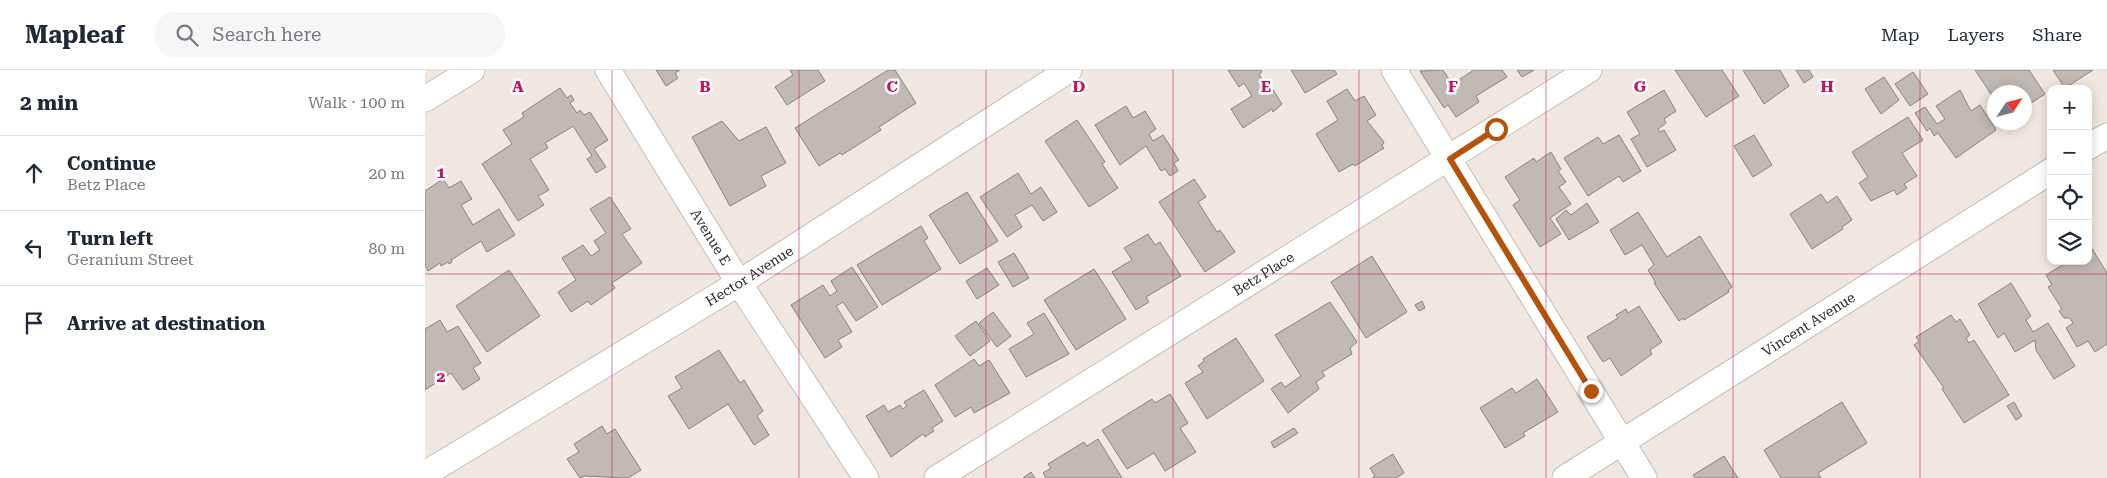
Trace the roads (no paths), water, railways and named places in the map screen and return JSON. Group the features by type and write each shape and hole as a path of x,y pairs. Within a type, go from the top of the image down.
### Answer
{"street":[{"path":"425,99 472,70"},
{"name":"Avenue E","path":"607,70 739,283 866,478"},
{"name":"Hector Avenue","path":"425,474 739,283 1069,70"},
{"path":"1394,70 1644,478"},
{"name":"Betz Place","path":"937,478 1450,159 1589,70"},
{"path":"2092,145 2107,136"},
{"name":"Vincent Avenue","path":"1565,478 2047,174"}]}
